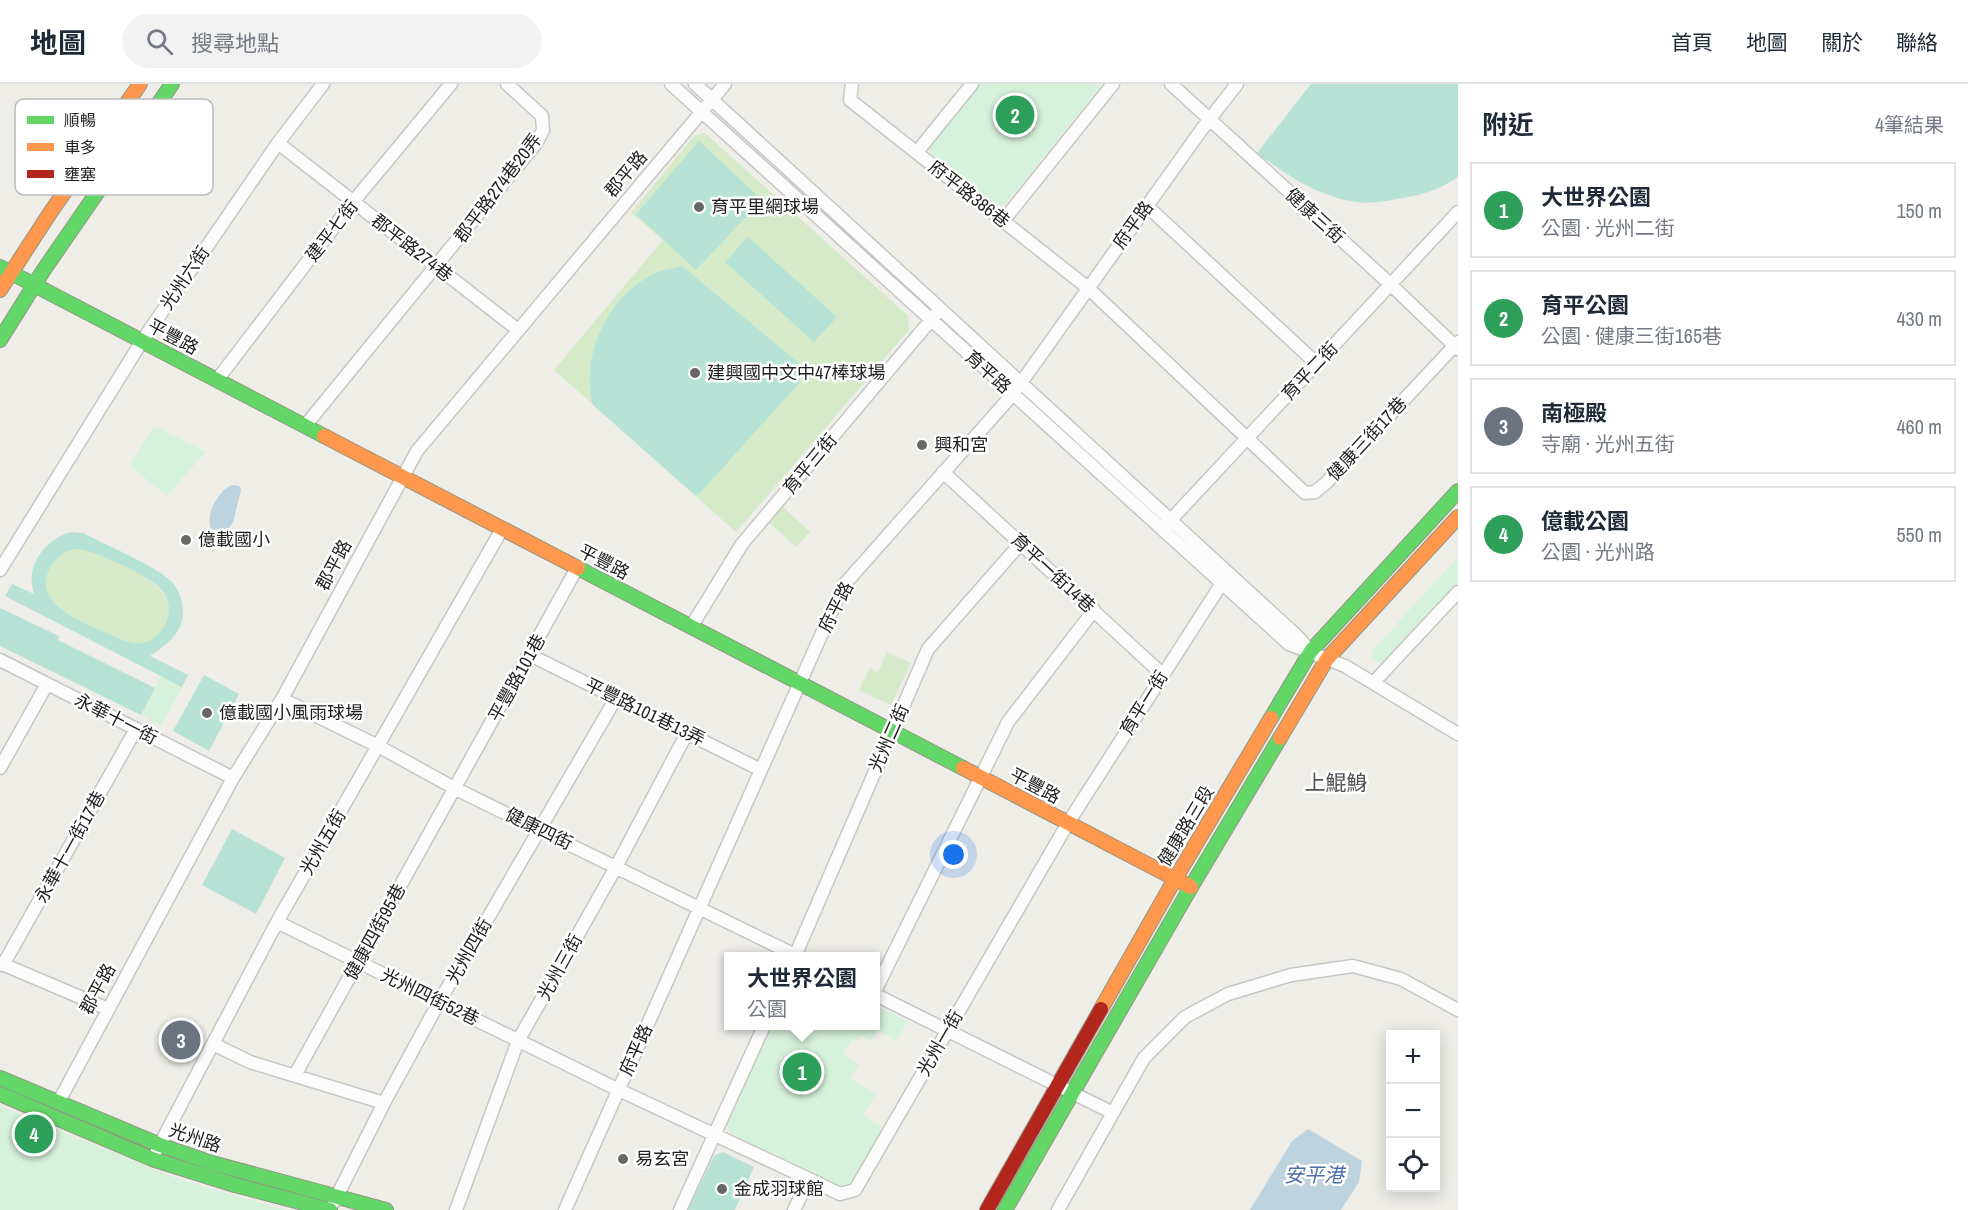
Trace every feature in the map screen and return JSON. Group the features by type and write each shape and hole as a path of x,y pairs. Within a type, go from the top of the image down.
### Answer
{"street":[{"path":"129,99 140,84"},
{"path":"162,99 172,84"},
{"name":"光州六街","path":"0,570 142,341 278,143 323,84"},
{"name":"建平七街","path":"217,380 353,202 451,84"},
{"name":"郡平路274巷20弄","path":"305,426 537,142 543,130 542,116 507,84"},
{"name":"育平路","path":"671,84 1013,394 1297,636 1311,651"},
{"name":"育平路","path":"695,84 1021,382 1166,524 1222,583 1290,644 1311,651 1374,682 1458,734"},
{"name":"郡平路","path":"52,1116 233,778 282,699 417,451 725,84"},
{"name":"府平路386巷","path":"852,84 850,100 1088,288 1247,438"},
{"path":"916,152 972,84"},
{"path":"1003,221 1113,84"},
{"name":"健康三街","path":"1171,84 1457,345"},
{"name":"府平路","path":"565,1210 843,586 1013,394 1237,84"},
{"name":"郡平路274巷","path":"278,143 518,330"},
{"path":"0,290 5,270 59,195"},
{"path":"0,340 34,284 95,195"},
{"path":"1147,206 1317,364"},
{"name":"育平二街","path":"1166,524 1458,212"},
{"name":"平豐路","path":"5,270 1191,887"},
{"name":"育平三街","path":"692,627 742,544 940,309"},
{"name":"健康三街17巷","path":"1247,438 1305,492 1316,492 1457,345"},
{"name":"育平一街14巷","path":"943,472 1162,674"},
{"name":"健康路三段","path":"987,1210 1175,879 1311,651 1458,491"},
{"name":"健康路三段","path":"1005,1210 1191,887 1327,659 1458,517"},
{"name":"光州五街","path":"152,1159 277,922 502,529"},
{"name":"光州二街","path":"798,952 928,649 1021,543"},
{"name":"平豐路101巷","path":"456,789 577,568"},
{"name":"育平一街","path":"1068,823 1222,583"},
{"path":"1374,682 1458,592"},
{"path":"880,981 1008,722 1094,610"},
{"name":"平豐路101巷13弄","path":"530,655 761,770"},
{"name":"永華十一街","path":"0,660 233,778"},
{"path":"0,768 47,684"},
{"name":"光州四街","path":"331,1210 384,1103 439,1002 616,698"},
{"name":"健康四街","path":"282,699 378,746 456,789 788,952"},
{"name":"永華十一街17巷","path":"2,964 136,729"},
{"name":"光州三街","path":"456,1210 518,1041 616,867 687,733"},
{"name":"健康四街95巷","path":"295,1075 456,789"},
{"name":"光州一街","path":"619,1090 840,1194 855,1190 1068,823"},
{"name":"光州四街52巷","path":"277,922 619,1090"},
{"path":"2,964 108,1009"},
{"path":"1058,1210 1144,1058 1185,1017 1228,994 1291,975 1353,966 1401,979 1458,1010"},
{"path":"880,997 1113,1113"},
{"path":"680,1210 762,1030"},
{"path":"213,1044 250,1062 384,1103"},
{"name":"光州路","path":"0,1078 160,1145 212,1163 386,1210"},
{"name":"光州路","path":"0,1094 152,1159 235,1185 331,1210"},
{"path":"794,1210 809,1179"}],"green space":[{"path":"980,84 1102,84 1004,206 995,206 930,156 929,147"},
{"path":"1311,84 1458,84 1458,177 1438,188 1410,197 1367,203 1329,195 1291,177 1257,153"},
{"path":"705,133 908,316 909,330 736,532 554,370 663,240 631,213 694,136"},
{"name":"育平里網球場","path":"699,141 762,200 696,270 636,214"},
{"path":"748,237 837,317 814,342 725,262"},
{"name":"建興國中文中47棒球場","path":"682,266 800,364 800,382 699,494 695,495 593,405 590,386 590,367 594,349 610,314 635,285 651,275"},
{"path":"154,426 206,452 166,496 130,465"},
{"path":"783,507 810,532 796,547 769,522"},
{"path":"70,532 83,533 143,563 173,583 182,602 183,614 180,628 172,639 150,656 188,675 182,687 5,596 12,584 34,594 32,574 38,556 44,548 60,536","holes":["77,549 138,573 160,588 165,594 168,605 168,615 160,633 143,643 133,643 83,623 57,606 49,595 46,583 49,570 54,562 68,551"]},
{"path":"77,549 97,554 125,566 160,588 168,605 168,615 160,633 143,643 133,643 83,623 57,606 49,595 46,583 49,570 60,556"},
{"path":"1458,557 1458,583 1385,663 1373,661 1371,652"},
{"path":"0,608 59,636 58,640 155,688 141,715 0,646"},
{"path":"887,652 911,663 891,705 859,690 870,668 878,672"},
{"name":"億載國小風雨球場","path":"204,675 239,694 209,751 173,731"},
{"path":"161,676 182,687 161,726 141,715"},
{"path":"232,829 285,858 256,914 202,885"},
{"path":"880,1007 908,1021 896,1041 878,1030 880,1030"},
{"path":"769,1030 878,1030 871,1041 861,1036 858,1041 853,1038 843,1054 859,1064 851,1079 876,1094 863,1115 884,1128 851,1186 842,1189 730,1133 726,1124"},
{"path":"0,1106 180,1180 286,1210 0,1210"},
{"name":"金成羽球館","path":"723,1152 754,1167 735,1210 688,1210 714,1156"}],"water":[{"path":"231,485 239,486 241,490 233,522 227,531 211,529 211,510 217,498"},
{"name":"安平港","path":"1308,1129 1362,1161 1359,1182 1341,1210 1250,1210 1292,1141"}],"traffic: fast":[{"path":"162,99 172,84"},
{"path":"0,340 43,271 95,195"},
{"path":"0,267 324,436"},
{"path":"1271,718 1311,651 1458,491"},
{"path":"578,568 963,768"},
{"path":"1005,1210 1191,887 1280,738"},
{"path":"0,1078 160,1145 212,1163 386,1210"},
{"path":"0,1094 152,1159 235,1185 330,1210"}],"traffic: slow":[{"path":"130,99 140,84"},
{"path":"0,290 63,195"},
{"path":"324,436 578,568"},
{"path":"1280,738 1327,659 1458,517"},
{"path":"1101,1009 1271,718"},
{"path":"963,768 1191,887"}],"traffic: jam":[{"path":"987,1210 1101,1009"}],"place":[{"name":"育平公園","path":"1015,115"},
{"name":"育平里網球場","path":"699,207"},
{"name":"建興國中文中47棒球場","path":"695,373"},
{"name":"興和宮","path":"922,445"},
{"name":"億載國小","path":"186,540"},
{"name":"億載國小風雨球場","path":"207,713"},
{"name":"南極殿","path":"181,1040"},
{"name":"大世界公園","path":"802,1072"},
{"name":"億載公園","path":"34,1134"},
{"name":"易玄宮","path":"623,1159"},
{"name":"金成羽球館","path":"722,1189"}],"district":[{"name":"上鯤鯓","path":"1336,783"}]}
